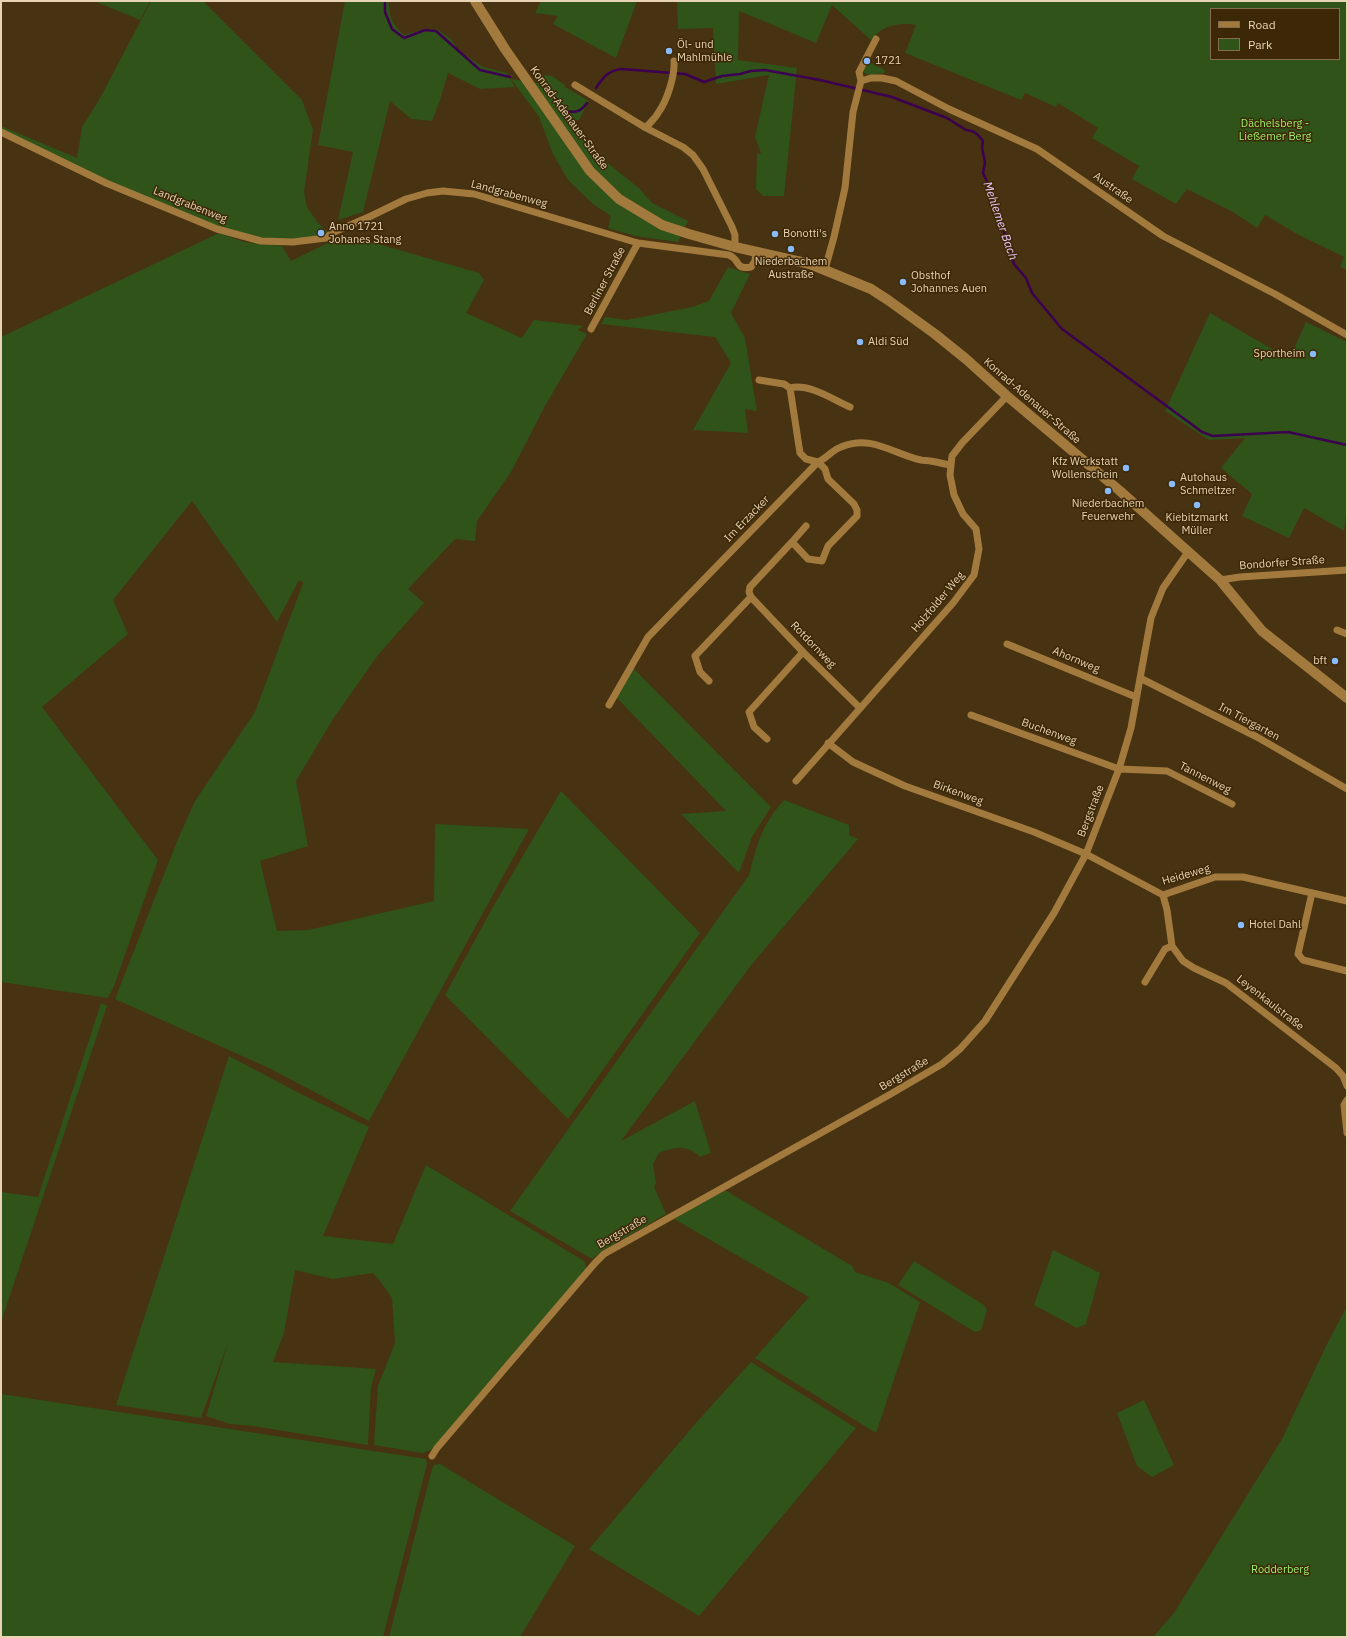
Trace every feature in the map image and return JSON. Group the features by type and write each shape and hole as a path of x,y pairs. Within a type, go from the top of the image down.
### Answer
{"main road":[{"name":"Konrad-Adenauer-Straße","path":"475,1 505,49 590,171 619,199 662,225 735,247 792,259 825,269 871,289 894,304 941,339 1120,491 1220,580 1262,631 1347,698"}],"street":[{"path":"825,269 845,188 853,112 860,83 859,72 876,39"},
{"path":"646,128 658,115 663,106 673,77 674,62"},
{"name":"Austraße","path":"860,83 871,78 882,78 896,81 949,109 1037,149 1163,236 1275,294 1347,335"},
{"path":"575,85 646,128 682,147 693,155 703,168 732,227 735,235 735,247"},
{"name":"Landgrabenweg","path":"1,132 106,183 217,229 261,240 293,242 326,238 332,233 406,199 427,192 443,191 474,194 638,243 729,255 733,257 738,266 744,269 751,267 755,261 756,251"},
{"name":"Berliner Straße","path":"591,329 638,243"},
{"path":"759,380 784,384 790,388 800,453 806,459 818,462 825,469 828,479 854,504 856,510 857,516 828,546 822,561 808,559 792,542"},
{"path":"790,388 798,386 808,389 850,407"},
{"name":"Holzfolder Weg","path":"796,781 953,603 974,575 979,549 976,529 963,514 954,495 950,475 952,456 962,443 1007,396"},
{"name":"Im Erzacker","path":"609,705 648,637 818,462 825,459 831,452 842,446 870,443 884,446 921,460 951,465"},
{"path":"709,681 700,672 695,656 751,597 749,592 750,587 806,526"},
{"name":"Bergstraße","path":"432,1456 436,1448 604,1254 890,1096 942,1064 960,1050 985,1021 1054,913 1086,854 1119,769 1131,728 1150,618 1163,588 1188,552"},
{"name":"Bondorfer Straße","path":"1220,580 1240,577 1347,570"},
{"name":"Rotdornweg","path":"751,597 803,652 860,708"},
{"path":"1337,630 1347,634"},
{"name":"Ahornweg","path":"1007,644 1136,697"},
{"path":"767,739 754,727 749,712 803,652"},
{"name":"Im Tiergarten","path":"1140,678 1256,737 1347,789"},
{"name":"Buchenweg","path":"971,715 1119,769"},
{"name":"Birkenweg","path":"828,743 853,762 904,786 1034,832 1086,854"},
{"name":"Tannenweg","path":"1119,769 1167,771 1232,804"},
{"name":"Heideweg","path":"1086,854 1163,895 1215,877 1243,877 1347,902"},
{"path":"1312,893 1298,954 1303,960 1347,971"},
{"path":"1145,982 1165,949 1172,946 1167,910 1163,895"},
{"name":"Leyenkaulstraße","path":"1172,946 1177,954 1188,965 1226,983 1336,1068 1343,1076 1347,1086"},
{"path":"1347,1100 1344,1105 1347,1133"}],"green space":[{"path":"94,1 150,1 140,20"},
{"path":"151,1 203,1 302,100 313,130 304,192 307,207 318,223 329,233 325,236 293,239 262,238 218,227 106,180 1,129 1,126 77,158 82,127 99,100"},
{"path":"345,1 389,1 390,16 397,28 404,35 424,29 437,29 452,40 458,50 483,67 507,73 515,87 480,89 448,73 432,121 411,119 390,101 363,212 338,220 353,152 318,145"},
{"path":"541,1 637,1 616,58 553,24 558,16 535,13"},
{"name":"Dächelsberg - Ließemer Berg","path":"677,1 1347,1 1347,270 1340,267 1344,257 1297,234 1265,215 1257,228 1233,212 1187,189 1176,204 1132,179 1139,166 1092,138 1098,128 1058,103 1056,107 1025,93 1021,100 905,53 916,25 903,24 885,28 871,40 832,5 816,43 739,11 738,60 797,68 784,196 763,196 756,189 757,154 761,153 755,137 769,75 716,84 713,28 678,29"},
{"path":"867,61 885,70 884,73 868,75 863,72"},
{"path":"545,75 552,76 565,85 565,87 589,101 579,120 568,121 569,124 604,160 640,189 652,203 688,221 678,242 635,236 608,228 611,216 593,204 568,180 553,154 539,117 511,79 537,83 539,78"},
{"path":"219,233 244,242 282,246 291,261 342,236 354,237 479,273 484,280 466,313 522,338 534,320 583,326 578,330 587,334 545,406 511,472 477,521 475,541 455,539 408,589 424,603 378,655 333,719 296,781 308,846 260,861 277,931 308,930 434,901 435,824 529,829 369,1121 271,1069 115,999 178,839 195,801 255,712 303,583 299,580 277,622 192,501 113,600 128,634 42,707 158,860 114,986 108,998 1,982 1,337"},
{"path":"728,267 750,274 731,313 745,338 757,411 745,409 748,433 693,430 731,363 715,337 601,324 605,317 627,320 692,307 709,301"},
{"path":"1210,313 1272,349 1291,355 1306,322 1347,342 1347,507 1344,531 1304,508 1289,538 1242,516 1252,494 1221,468 1245,438 1209,440 1165,411"},
{"path":"632,667 771,807 752,837 739,873 681,814 726,811 616,697"},
{"path":"561,791 700,933 568,1119 445,995 494,905"},
{"path":"784,800 849,825 849,835 858,839 752,964 621,1141 695,1101 711,1153 700,1157 685,1148 675,1148 659,1153 653,1164 656,1183 654,1187 666,1214 602,1251 592,1259 510,1211 749,875 765,826"},
{"path":"101,1003 107,1006 1,1322 1,1192 38,1197"},
{"path":"229,1056 303,1095 369,1127 323,1236 393,1244 426,1165 584,1261 586,1269 431,1450 422,1453 374,1445 378,1386 395,1343 392,1298 373,1273 333,1279 295,1270 284,1333 273,1362 376,1369 371,1387 368,1445 254,1426 230,1424 206,1416 228,1343 201,1418 116,1405"},
{"path":"725,1190 852,1266 855,1272 889,1283 920,1302 876,1433 755,1358 809,1297 674,1219"},
{"path":"1053,1250 1100,1273 1086,1324 1077,1328 1034,1305"},
{"path":"914,1261 984,1305 987,1310 981,1330 975,1332 898,1285"},
{"name":"Rodderberg","path":"1347,1306 1347,1637 1153,1637 1174,1613 1282,1439 1326,1346"},
{"path":"751,1362 856,1428 699,1616 589,1549 695,1424"},
{"path":"1,1394 426,1459 427,1464 383,1637 1,1637"},
{"path":"1144,1400 1174,1465 1152,1477 1137,1466 1117,1413"},
{"path":"440,1464 575,1546 520,1637 389,1637 432,1469 434,1465"}],"waterway":[{"name":"Mehlemer Bach","path":"385,1 385,12 392,29 404,38 425,30 436,31 480,70 510,77"},
{"name":"Mehlemer Bach","path":"596,88 607,75 613,71 622,69 685,74 704,82 722,76 765,70 820,80 892,97 947,118 966,130 977,134 983,141 982,148 985,162 983,173 990,188 1014,264 1026,278 1032,293 1062,329 1202,432 1213,436 1288,432 1347,445"},
{"name":"Mehlemer Bach","path":"545,85 566,111 578,111 587,103"}],"place":[{"name":"Öl- und Mahlmühle","path":"669,51"},
{"name":"1721","path":"867,61"},
{"name":"Anno 1721 Johanes Stang","path":"321,233"},
{"name":"Bonotti's","path":"775,234"},
{"name":"Niederbachem Austraße","path":"791,249"},
{"name":"Obsthof Johannes Auen","path":"903,282"},
{"name":"Aldi Süd","path":"860,342"},
{"name":"Sportheim","path":"1313,354"},
{"name":"Kfz Werkstatt Wollenschein","path":"1126,468"},
{"name":"Autohaus Schmeltzer","path":"1172,484"},
{"name":"Niederbachem Feuerwehr","path":"1108,491"},
{"name":"Kiebitzmarkt Müller","path":"1197,505"},
{"name":"bft","path":"1335,661"},
{"name":"Hotel Dahl","path":"1241,925"}]}
